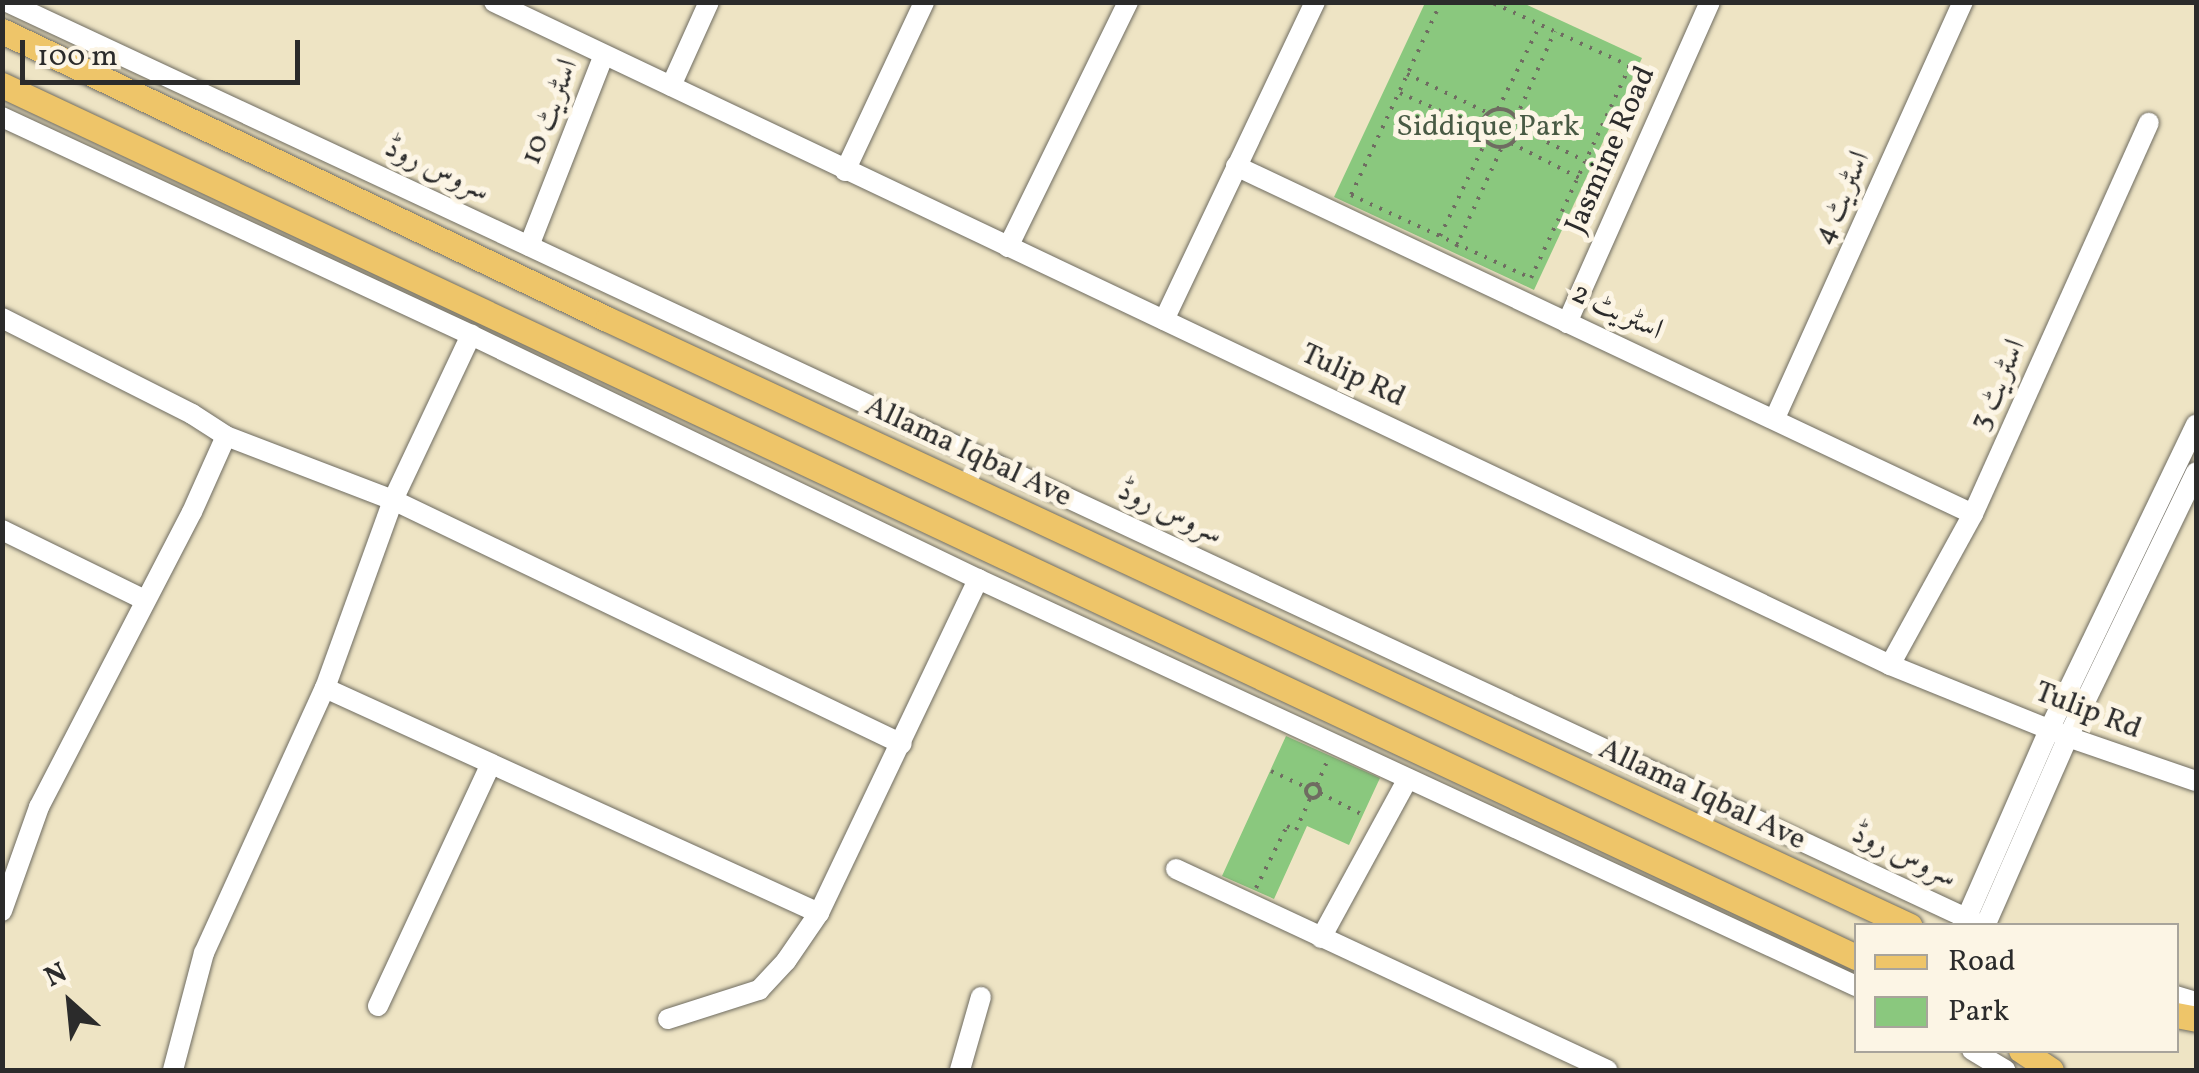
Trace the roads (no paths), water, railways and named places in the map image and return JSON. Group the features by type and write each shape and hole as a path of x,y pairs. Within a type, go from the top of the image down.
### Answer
{"main road":[{"name":"Allama Iqbal Ave","path":"2,31 642,336 1904,923"},
{"path":"2,85 1854,956"},
{"path":"2026,1053 2051,1070"}],"street":[{"path":"671,86 709,2"},
{"path":"845,170 924,2"},
{"path":"1008,247 1128,2"},
{"path":"1164,320 1315,2"},
{"name":"Jasmine Road","path":"1568,323 1710,2"},
{"name":"اسٹریٹ 4","path":"1776,418 1963,2"},
{"name":"سروس روڈ","path":"18,4 1972,923"},
{"name":"Tulip Rd","path":"506,5 845,170 1890,665 2059,733 2196,781"},
{"name":"اسٹریٹ 10","path":"529,246 604,54"},
{"path":"2,117 471,335 978,579 1854,985"},
{"name":"اسٹریٹ 3","path":"1890,665 1973,514 2149,123"},
{"name":"اسٹریٹ 2","path":"1236,166 1973,514"},
{"path":"2,318 192,414 226,436 394,500 902,744"},
{"path":"172,1070 204,953 325,688 394,500 471,335"},
{"path":"1974,923 2192,446 2196,424"},
{"path":"2,911 39,808 226,436"},
{"path":"2059,733 2196,472"},
{"path":"2,530 145,600"},
{"path":"668,1019 759,990 819,913 978,579"},
{"path":"325,688 819,913"},
{"path":"378,1006 491,764"},
{"path":"1322,938 1407,780"},
{"path":"1176,869 1608,1070"},
{"path":"960,1070 981,997"},
{"path":"1977,1053 2005,1070"}],"park label":[{"name":"Siddique Park","path":"1488,127"}]}
